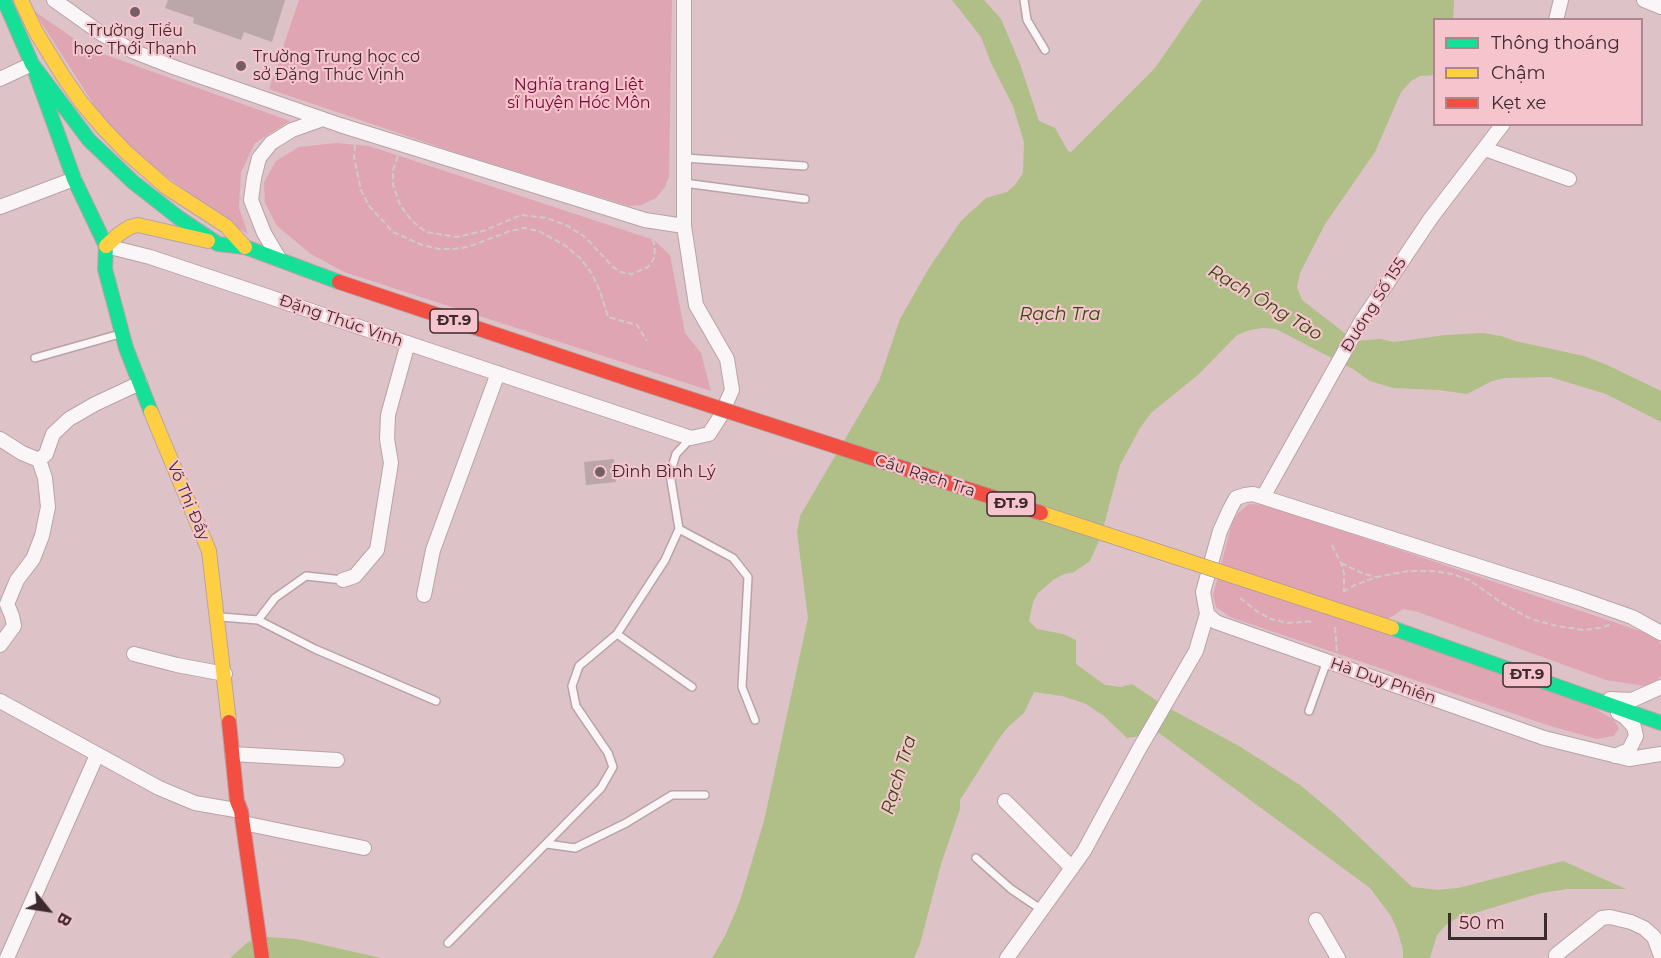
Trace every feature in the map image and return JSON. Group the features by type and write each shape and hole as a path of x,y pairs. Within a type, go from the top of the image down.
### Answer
{"main road":[{"name":"ĐT.9","path":"4,0 32,64 89,140 133,182 179,218 218,244 245,247 280,260"},
{"name":"ĐT.9","path":"21,0 36,32 63,76 103,128 127,153 166,187 226,226 245,247"},
{"name":"Võ Thị Đầy","path":"32,64 75,179 106,246 105,269 126,348 209,551 225,674 237,801 242,817 262,958"},
{"path":"106,246 119,234 138,225 153,226 218,244"},
{"name":"Cầu Rạch Tra","path":"280,260 629,379 1392,628 1596,699"},
{"name":"ĐT.9","path":"1596,699 1661,723"}],"street":[{"path":"54,0 102,34 135,52 357,130 645,220 684,226"},
{"path":"684,0 684,226 696,305 727,359 732,380 732,390 720,417 709,434 691,438"},
{"path":"1556,18 1561,0"},
{"path":"1644,0 1661,7"},
{"path":"0,79 32,64"},
{"path":"280,260 264,233 251,200 260,158 270,143 292,130 323,119"},
{"name":"Đương Số 155","path":"1263,497 1353,336 1431,218 1502,126"},
{"path":"1485,149 1569,179"},
{"path":"0,207 75,179"},
{"name":"Đặng Thúc Vịnh","path":"106,246 150,256 691,438"},
{"path":"343,580 355,576 377,550 391,463 387,439 388,415 408,343"},
{"path":"424,595 432,550 498,373"},
{"path":"39,460 46,453 53,434 69,418 140,383"},
{"path":"0,439 22,453 39,460 45,478 48,507 42,536 33,559 16,580 7,604 14,626 0,645"},
{"path":"1007,958 1095,832 1138,751 1196,651 1207,614 1203,592 1220,531 1236,498 1245,495 1263,497 1567,594 1632,617 1661,633"},
{"name":"Hà Duy Phiên","path":"1207,614 1216,622 1544,738 1629,759 1661,754"},
{"path":"134,654 225,674"},
{"path":"1596,699 1632,700 1661,687"},
{"path":"1596,699 1625,717 1634,727 1636,736 1629,750 1615,756"},
{"path":"0,701 159,788 195,803 364,848"},
{"path":"232,754 337,760"},
{"path":"8,958 98,755"},
{"path":"1005,801 1072,868"},
{"path":"1556,955 1602,918 1610,917 1644,927 1654,938 1661,956"},
{"path":"1316,920 1338,958"}],"lane":[{"path":"1024,0 1027,20 1046,50"},
{"path":"684,158 804,166"},
{"path":"684,183 806,199"},
{"path":"35,358 123,334"},
{"path":"448,943 601,788 613,767 608,753 576,706 572,686 579,666 617,634 665,560 679,529 670,474 676,453 691,438"},
{"path":"679,529 734,558 748,577 742,687 755,720"},
{"path":"258,620 275,598 306,576 343,580"},
{"path":"218,616 258,620 315,650 436,700"},
{"path":"617,634 692,687"},
{"path":"1309,711 1332,663"},
{"path":"547,844 575,848 626,823 672,795 705,795"},
{"path":"976,858 1011,889 1042,910"}],"path":[{"path":"357,130 354,157 361,190 369,206 393,232 422,245 453,249 468,247 524,228 539,231 566,246 581,259 592,274 600,291 608,317 637,325 647,342"},
{"path":"405,145 399,153 393,170 393,185 400,205 426,232 457,237 483,231 521,215 548,218 568,226 585,237 620,272 632,274 648,267 654,258 655,246 645,220"},
{"path":"1332,545 1344,574 1344,591"},
{"path":"1340,562 1364,574 1377,577"},
{"path":"1337,600 1344,591 1377,577 1433,571 1452,573 1482,587 1502,603 1531,619 1557,626 1584,630 1600,628 1632,617"},
{"path":"1238,596 1271,619 1312,622 1323,617"},
{"path":"1332,663 1335,623"}],"green space":[{"name":"Nghĩa trang Liệt sĩ huyện Hóc Môn","path":"299,0 672,0 669,176 665,187 656,198 641,205 629,206 463,155 269,89"},
{"path":"34,11 89,49 290,121 255,143 241,172 239,208 248,234 229,223 115,138"},
{"path":"336,143 369,146 654,240 670,255 685,333 701,353 711,391 344,272 311,254 277,226 265,203 264,182 276,161 299,147"},
{"path":"1249,504 1266,505 1649,634 1661,645 1661,676 1655,682 1645,686 1606,680 1418,612 1403,609 1388,619 1594,708 1613,719 1619,728 1614,736 1597,739 1547,725 1230,617 1216,607 1213,595 1232,523 1238,513"}],"water":[{"name":"Rạch Tra","path":"952,0 984,0 1001,19 1020,64 1039,121 1055,128 1068,151 1071,152 1155,68 1202,0 1454,0 1453,18 1433,18 1433,75 1420,76 1411,81 1401,92 1375,152 1325,224 1300,273 1297,287 1302,300 1355,341 1380,339 1394,342 1483,333 1584,356 1661,391 1661,422 1606,394 1550,377 1505,378 1492,381 1467,394 1393,388 1370,381 1353,369 1276,329 1250,330 1237,335 1199,374 1151,413 1120,465 1101,536 1090,561 1074,572 1053,580 1038,593 1033,602 1029,621 1037,629 1063,634 1076,640 1076,664 1105,685 1121,687 1132,684 1163,705 1239,746 1300,785 1335,814 1412,887 1438,890 1458,888 1563,861 1626,889 1567,889 1541,893 1455,919 1437,935 1430,958 1403,958 1397,929 1391,916 1370,888 1159,733 1127,738 1104,716 1086,704 1062,696 1034,692 1024,713 1008,727 998,740 960,800 960,809 941,864 920,944 914,958 712,958 725,936 740,901 764,821 808,618 797,532 800,516 879,381 900,319 929,268 961,221 986,198 1007,192 1023,173 1024,142 1013,106 991,63 981,37"},
{"path":"267,937 297,939 381,958 230,958 248,942"}],"building":[{"path":"168,0 285,0 272,42 244,32 241,40 193,23 194,18 165,8"},
{"name":"Đình Bình Lý","path":"614,459 616,482 586,485 584,462"}],"traffic: fast":[{"path":"4,0 32,64 89,140 133,182 179,218 218,244 245,247 339,282"},
{"path":"36,74 74,179 106,246 105,269 126,348 151,412"},
{"path":"1392,628 1661,723"}],"traffic: slow":[{"path":"21,0 36,32 63,76 103,128 127,153 166,187 226,226 245,247"},
{"path":"106,246 119,234 138,225 208,241"},
{"path":"151,412 209,551 229,722"},
{"path":"1041,513 1392,628"}],"traffic: jam":[{"path":"339,282 629,379"},
{"path":"629,379 1041,513"},
{"path":"229,722 237,801 241,811 262,958"}],"place":[{"name":"Trường Tiểu học Thới Thạnh","path":"135,12"},
{"name":"Trường Trung học cơ sở Đặng Thúc Vịnh","path":"241,66"},
{"name":"Đình Bình Lý","path":"600,472"}],"water label":[{"name":"Rạch Ông Tào","path":"1265,303"}]}
